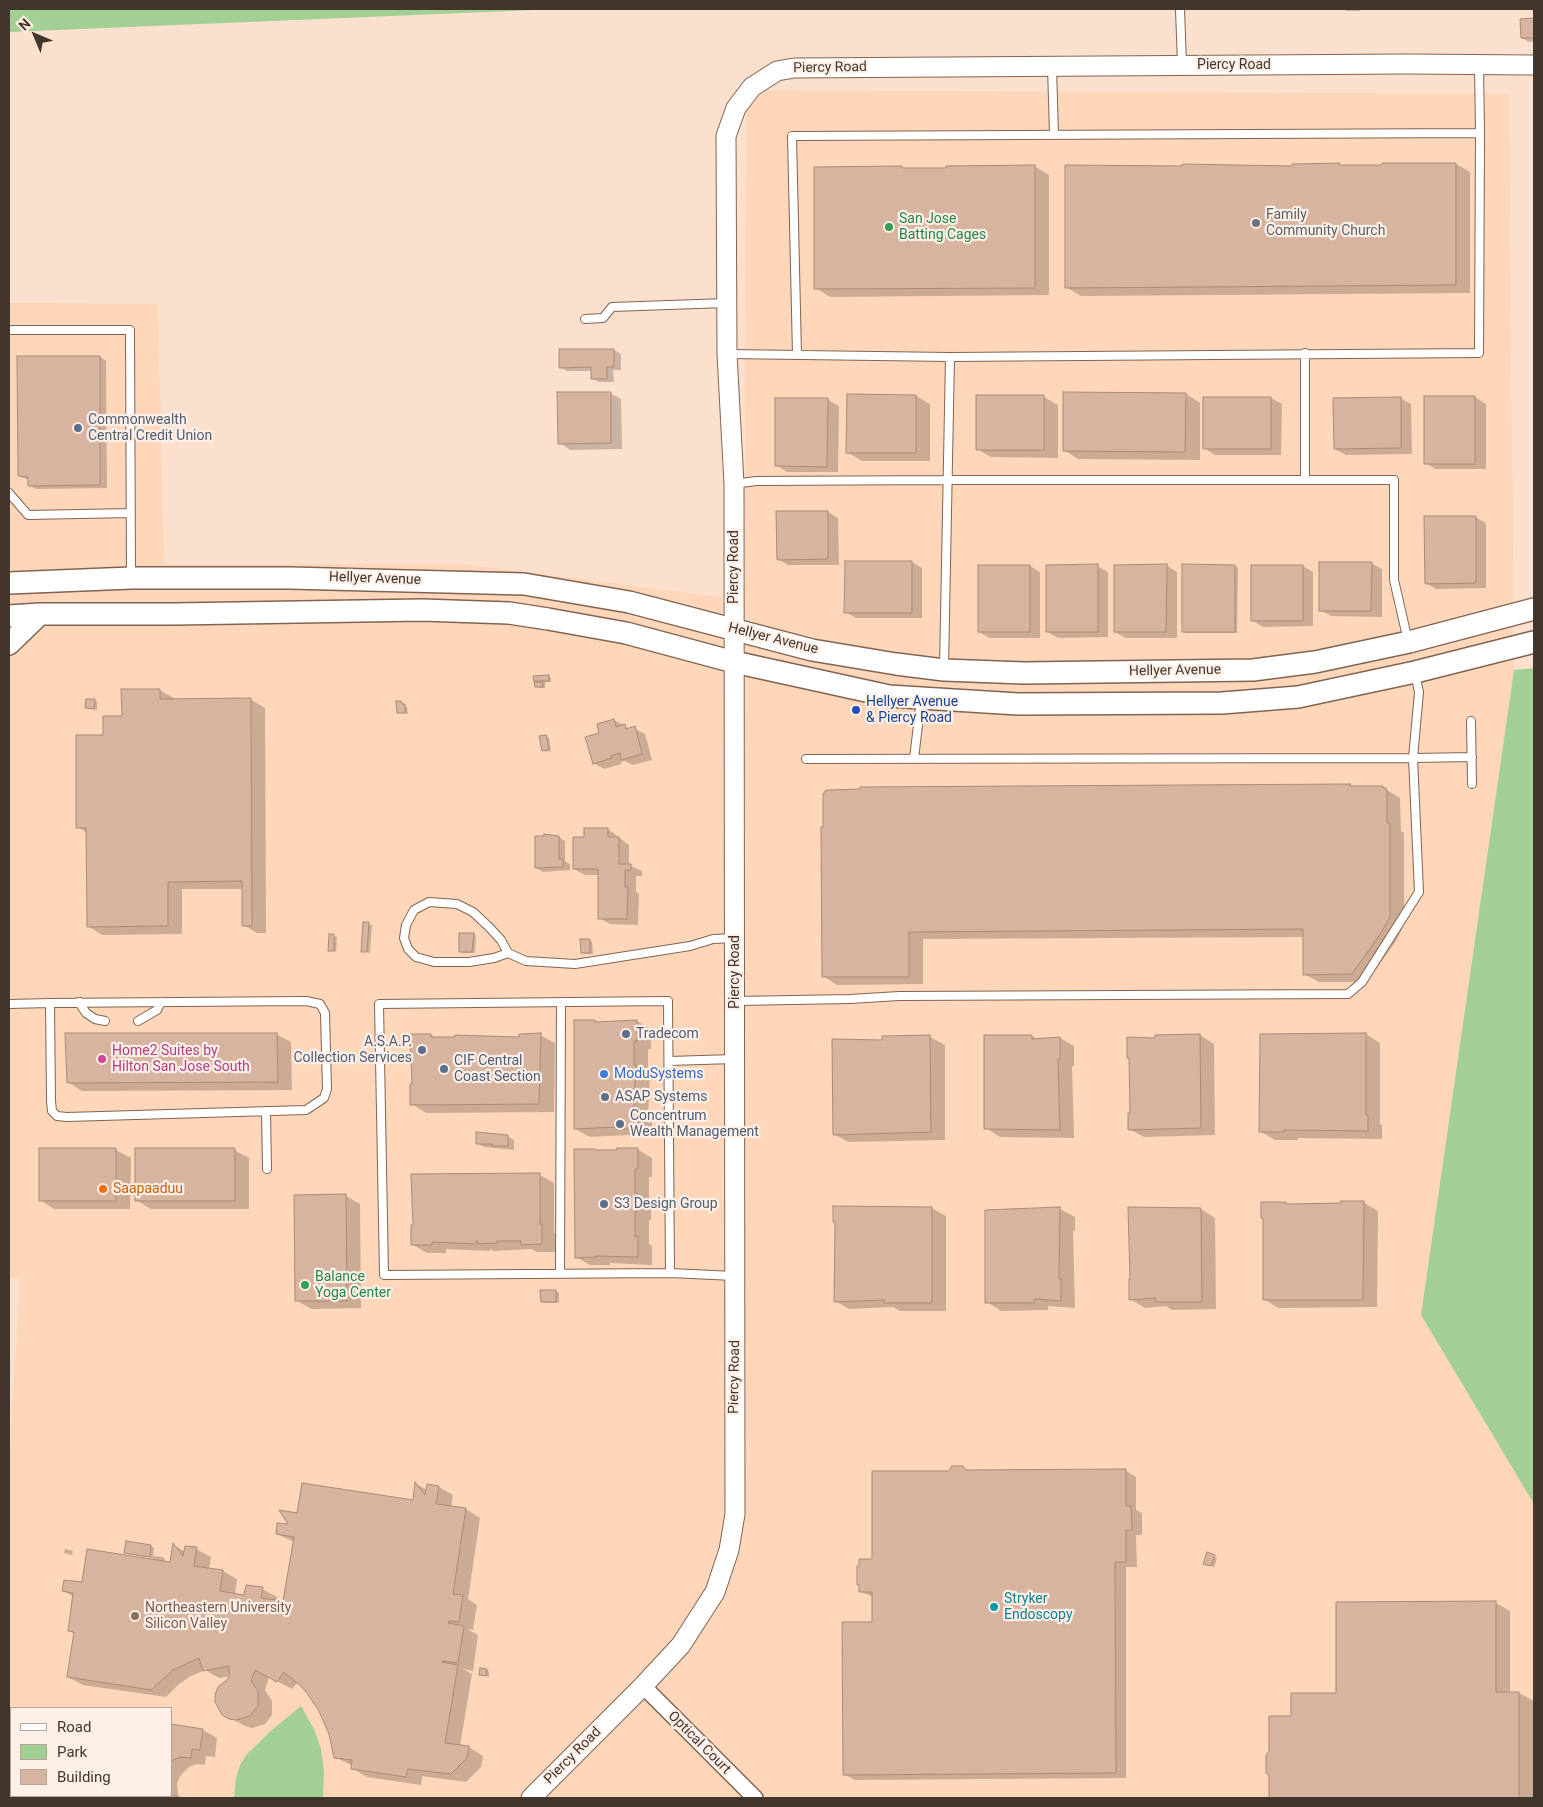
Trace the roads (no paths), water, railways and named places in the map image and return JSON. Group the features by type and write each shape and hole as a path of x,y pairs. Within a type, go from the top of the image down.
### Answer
{"main road":[{"path":"9,568 131,578"},
{"name":"Hellyer Avenue","path":"9,583 131,578 337,578 524,584 629,602 812,650 944,670 1024,673 1253,670 1316,662 1409,642 1534,609"},
{"path":"9,616 40,614 422,610 509,614 626,633 734,662 889,696 1018,704 1222,703 1298,698 1415,672 1534,642"},
{"path":"9,644 40,614"},
{"path":"1409,642 1415,672"}],"street":[{"name":"Piercy Road","path":"531,1798 643,1686 681,1645 715,1592 729,1550 735,1514 734,484 727,354 726,136 736,108 752,87 777,71 794,68 1396,64 1534,65"},
{"name":"Optical Court","path":"643,1686 755,1798"}],"lane":[{"path":"1180,9 1182,66"},
{"path":"727,354 950,357 1479,353 1479,65"},
{"path":"1052,66 1054,135"},
{"path":"797,355 792,136 1480,133"},
{"path":"585,319 603,318 612,307 726,303"},
{"path":"9,330 130,330 131,578"},
{"path":"1305,353 1305,480"},
{"path":"944,670 950,357"},
{"path":"734,484 756,482 948,480 1394,480 1394,580 1409,642"},
{"path":"9,493 28,515 131,513"},
{"path":"735,1001 850,999 899,996 1348,994 1362,982 1419,892 1413,758 1418,692 1415,672"},
{"path":"914,759 921,698"},
{"path":"1472,721 1472,784"},
{"path":"806,759 1472,757"},
{"path":"508,953 494,958 468,962 434,962 416,957 408,949 404,938 406,925 414,910 429,902 457,904 472,912 489,927 501,940 508,953 526,961 575,964 690,946 713,939 735,938"},
{"path":"9,1004 79,1002 306,1001 320,1004 325,1013 326,1089 324,1098 306,1110 58,1116 52,1111 51,1101 50,1003"},
{"path":"79,1002 90,1016 105,1021"},
{"path":"138,1021 156,1010 161,1002"},
{"path":"560,1274 561,1002"},
{"path":"670,1273 668,1002 379,1004 384,1275 670,1273 736,1276"},
{"path":"668,1061 735,1059"},
{"path":"266,1111 267,1169"},
{"path":"9,1792 10,1763"}],"place":[{"name":"Family Community Church","path":"1256,223"},
{"name":"San Jose Batting Cages","path":"889,227"},
{"name":"Commonwealth Central Credit Union","path":"78,428"},
{"name":"Hellyer Avenue & Piercy Road","path":"856,710"},
{"name":"Tradecom","path":"626,1034"},
{"name":"A.S.A.P. Collection Services","path":"422,1050"},
{"name":"Home2 Suites by Hilton San Jose South","path":"102,1059"},
{"name":"CIF Central Coast Section","path":"444,1069"},
{"name":"ModuSystems","path":"604,1074"},
{"name":"ASAP Systems","path":"605,1097"},
{"name":"Concentrum Wealth Management","path":"620,1124"},
{"name":"Saapaaduu","path":"103,1189"},
{"name":"S3 Design Group","path":"604,1204"},
{"name":"Balance Yoga Center","path":"305,1285"},
{"name":"Stryker Endoscopy","path":"994,1607"},
{"name":"Northeastern University Silicon Valley","path":"135,1616"}]}
